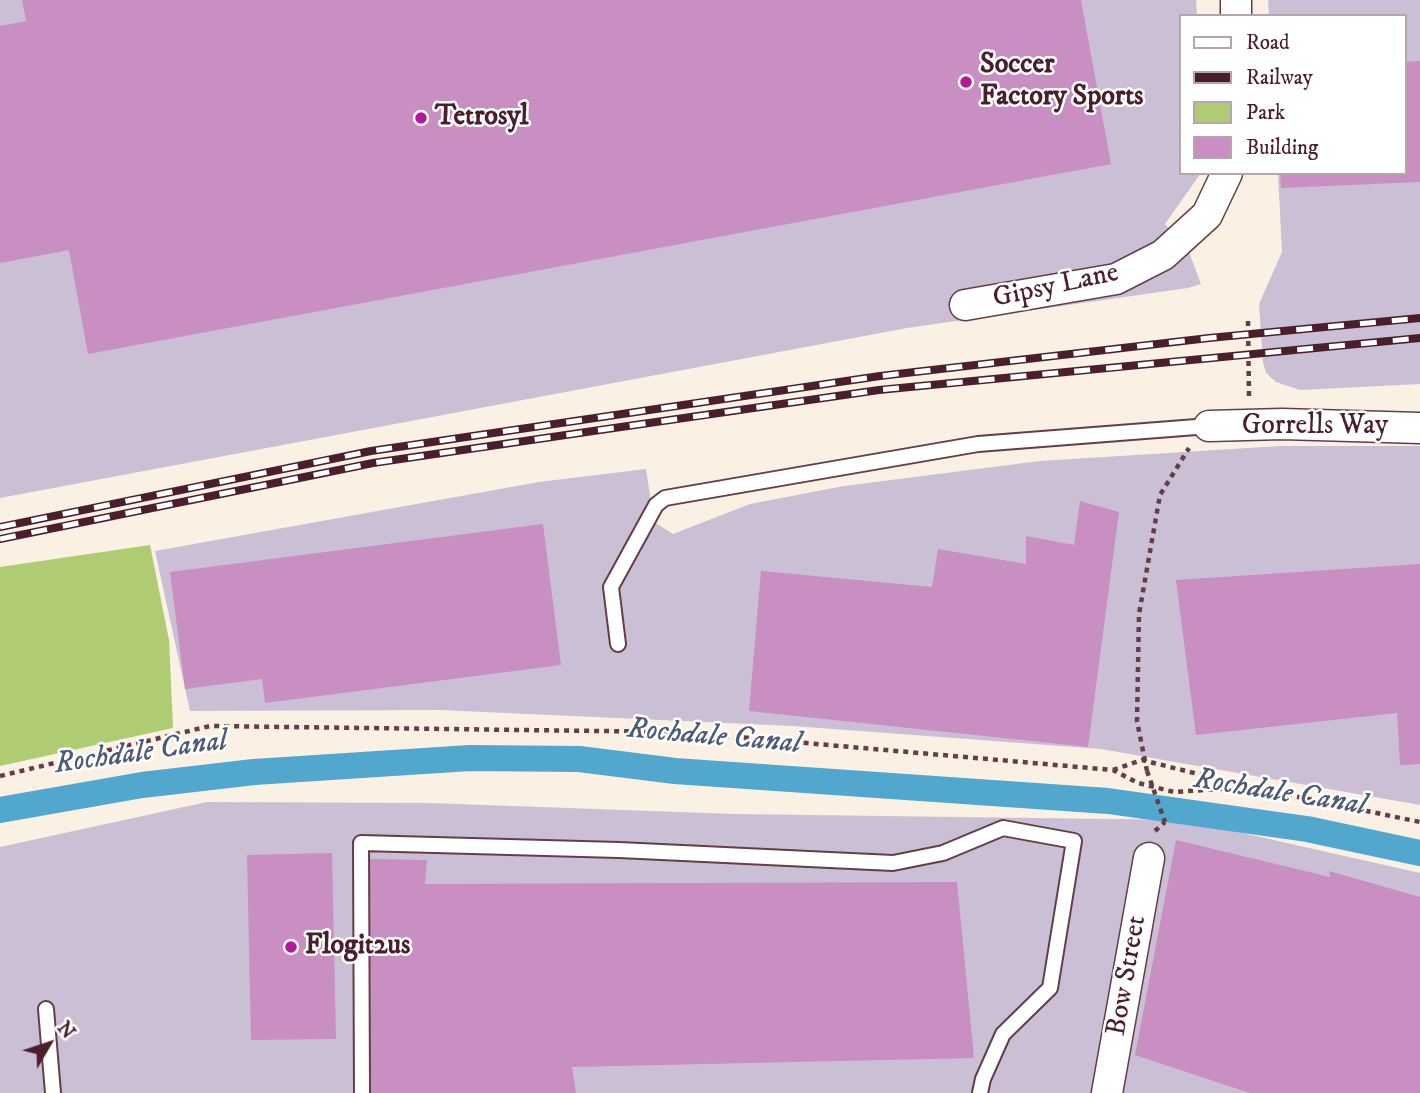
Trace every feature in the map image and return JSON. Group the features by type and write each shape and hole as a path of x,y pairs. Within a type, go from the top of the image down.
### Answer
{"street":[{"name":"Gipsy Lane","path":"965,306 1116,279 1163,255 1208,215 1226,175"},
{"name":"Gorrells Way","path":"1204,436 1249,426 1282,424 1420,428"},
{"name":"Bow Street","path":"1107,1093 1149,858"}],"lane":[{"path":"618,644 611,587 656,505 665,498 978,444 1204,436"},
{"path":"362,1093 361,843 619,850 894,863 943,853 1003,828 1074,841 1050,988 1003,1034 982,1079 980,1093"},
{"path":"46,1009 53,1093"}],"path":[{"path":"1248,321 1249,426"},
{"path":"1165,822 1142,760 1137,721 1139,614 1160,495 1186,450 1204,436"},
{"path":"0,776 210,726 680,732 1113,770 1138,783 1174,792 1250,787"},
{"path":"1113,770 1142,760 1250,787 1420,822"}],"shaded area":[{"path":"0,0 1196,0 1197,14 1178,14 1178,175 1200,175 1165,224 1189,252 1201,284 907,328 0,498"},
{"path":"1268,0 1420,0 1420,384 1300,390 1276,382 1266,373 1259,304 1282,252 1278,175 1406,175 1406,14 1269,14"},
{"path":"1280,446 1420,446 1420,805 1101,749 793,726 440,710 190,711 155,551 539,482 646,469 654,522 673,534 750,504 844,486 1040,461"},
{"path":"207,802 430,803 734,814 1185,820 1420,873 1420,1093 0,1093 0,847"}],"green space":[{"path":"150,545 169,640 173,728 0,766 0,567"}],"building":[{"name":"Tetrosyl","path":"22,0 1081,0 1111,164 88,354 69,250 0,263 0,26 26,21"},
{"path":"1420,61 1420,182 1281,188 1280,175 1406,175 1406,62"},
{"path":"1080,501 1119,512 1088,747 749,711 761,571 932,587 938,549 1026,564 1026,536 1074,545"},
{"path":"543,524 561,665 265,703 262,679 185,689 170,572"},
{"path":"1420,564 1420,764 1400,765 1397,713 1196,735 1176,580"},
{"path":"1176,840 1330,877 1329,871 1420,897 1420,1093 1250,1093 1135,1055"},
{"name":"Flogit2us","path":"332,853 336,1039 251,1040 247,855"},
{"path":"370,859 427,860 425,884 957,882 974,1058 572,1067 576,1093 368,1093"}],"waterway":[{"name":"Rochdale Canal","path":"0,810 142,785 254,772 470,758 579,759 675,771 1108,801 1307,829 1420,853"}],"railway":[{"path":"0,527 371,451 880,376 1209,338 1420,318"},
{"path":"0,539 373,463 879,390 1420,338"}],"place":[{"name":"Soccer Factory Sports","path":"966,82"},
{"name":"Tetrosyl","path":"421,118"},
{"name":"Flogit2us","path":"291,947"}]}
